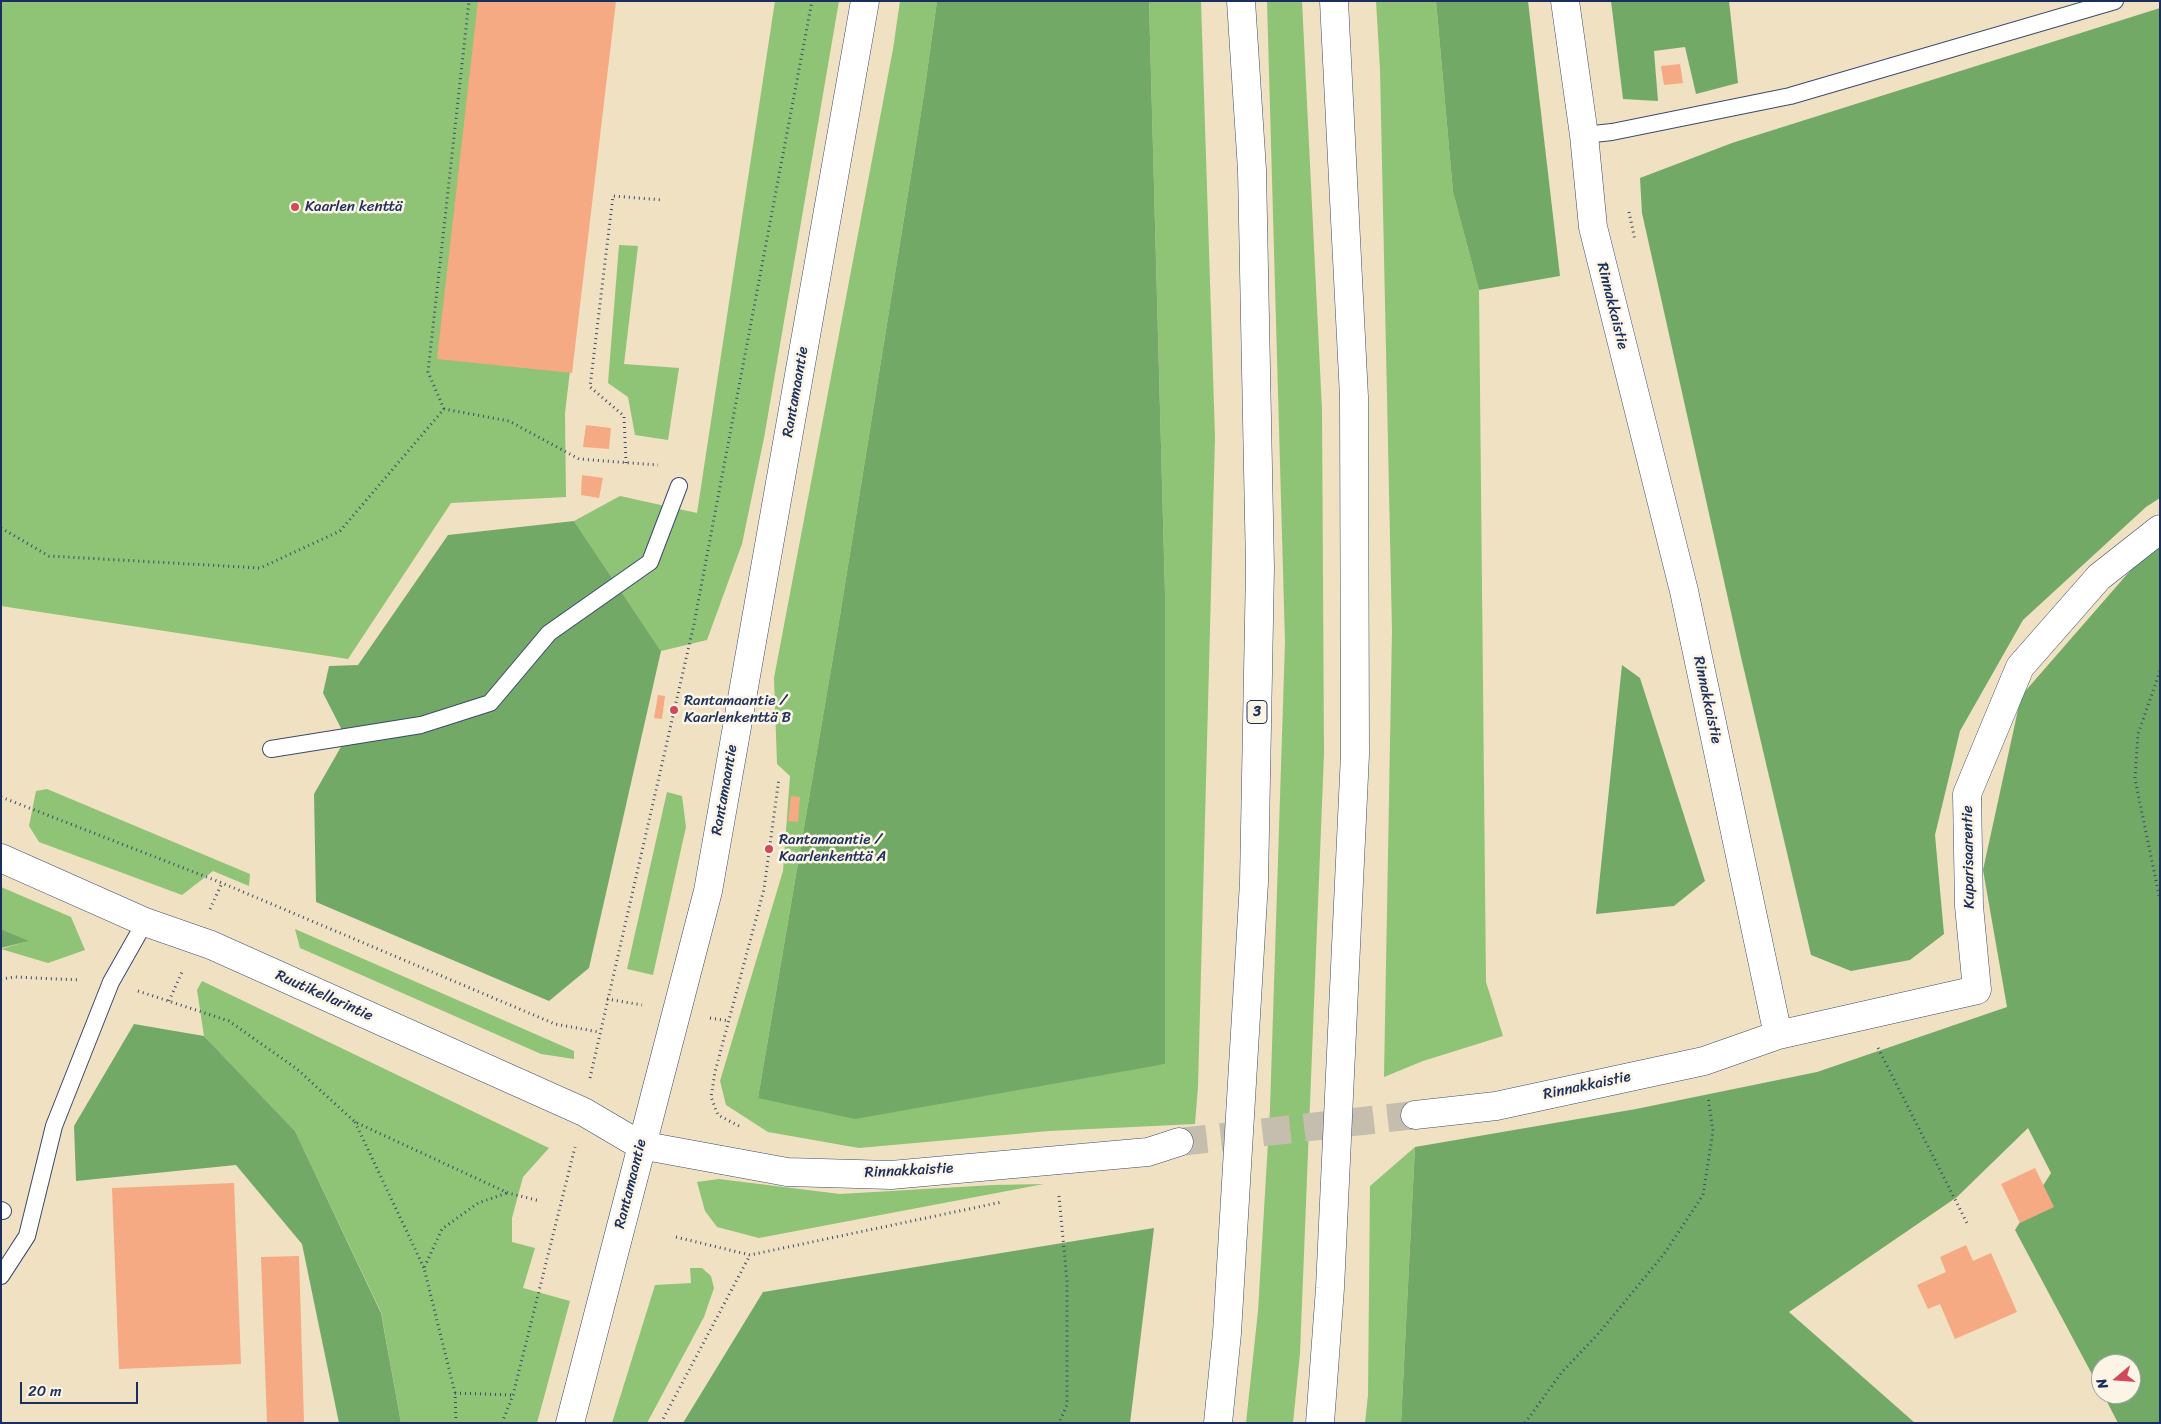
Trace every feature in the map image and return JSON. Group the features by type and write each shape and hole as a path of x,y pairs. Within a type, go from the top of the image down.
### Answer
{"main road":[{"name":"Rantamaantie","path":"570,1423 640,1145 708,891 865,1"},
{"name":"3","path":"1218,1423 1227,1333 1254,882 1260,578 1252,170 1241,1"},
{"path":"1320,1423 1330,1288 1355,754 1354,397 1334,1"},
{"name":"Rinnakkaistie","path":"1415,1115 1496,1106 1704,1061 1778,1034 1684,591 1593,227 1584,135 1565,1"},
{"name":"Kuparisaarentie","path":"1778,1034 1977,990 1969,906 1967,794 2020,667 2099,576 2160,529"},
{"name":"Ruutikellarintie","path":"1,858 146,922 211,945 584,1112 640,1145"},
{"name":"Rinnakkaistie","path":"640,1145 787,1172 891,1175 1148,1152 1178,1142"}],"lane":[{"path":"1584,135 1612,132 1790,96 2115,1"},
{"path":"271,749 421,725 490,703 550,633 650,562 679,486"},
{"path":"1,1276 27,1236 54,1126 111,982 146,922"}],"path":[{"path":"444,409 428,372 470,1"},
{"path":"502,1423 513,1395 584,1112 599,1032 694,624 812,1"},
{"path":"626,463 624,416 590,388 613,196 663,200"},
{"path":"444,409 509,421 579,459 663,465"},
{"path":"1,528 50,556 260,568 340,531 444,409"},
{"path":"2160,671 2138,734 2134,779 2160,900"},
{"path":"744,1129 718,1115 711,1097 715,1072 764,889 779,778"},
{"path":"1,797 222,883 555,1024 599,1032"},
{"path":"1,979 15,977 111,982"},
{"path":"169,1001 229,1021 297,1069 354,1122 508,1193 540,1201"},
{"path":"1862,1016 1967,1223"},
{"path":"1525,1423 1562,1372 1599,1333 1664,1254 1703,1195 1713,1131 1704,1061"},
{"path":"354,1122 424,1268 455,1393 456,1423"},
{"path":"1058,1191 1067,1281 1067,1405 1059,1423"},
{"path":"424,1268 442,1229 478,1202 508,1193"},
{"path":"676,1237 750,1255 1011,1200"},
{"path":"661,1423 750,1255"},
{"path":"455,1393 513,1395"}],"green space":[{"name":"Kaarlen kenttä","path":"1,1 614,1 565,413 566,497 451,503 348,659 1,606"},
{"path":"775,1 839,1 764,438 742,544 707,640 661,651 574,521 620,496 697,513"},
{"path":"900,1 937,1 924,94 838,628 758,1098 1165,1064 1165,594 1149,1 1201,1 1215,437 1198,1087 1195,1124 1049,1131 859,1148 768,1132 726,1105 720,1081 783,871 790,776 777,764 774,678 893,49"},
{"path":"937,1 1149,1 1165,594 1165,1064 855,1119 758,1098 838,628 924,94"},
{"path":"1267,1 1302,1 1322,410 1324,754 1300,1353 1293,1423 1246,1423 1258,1311 1270,1109 1285,642"},
{"path":"1376,1 1436,1 1453,192 1479,290 1486,982 1503,1036 1423,1061 1384,1077 1392,631 1380,69"},
{"path":"1436,1 1528,1 1560,276 1479,290 1453,192"},
{"path":"1611,1 1729,1 1738,83 1696,94 1685,47 1654,51 1658,101 1623,99"},
{"path":"2160,8 2160,498 2146,507 2023,620 1960,731 1935,835 1944,934 1910,960 1851,971 1811,955 1741,657 1642,213 1640,178 1732,143"},
{"path":"619,245 638,246 624,364 679,368 668,440 635,435 628,397 608,383"},
{"path":"574,521 661,651 589,968 549,1001 316,902 314,794 346,738 323,693 329,666 358,665 448,535"},
{"path":"2160,547 2160,1423 2118,1423 2108,1404 2141,1404 2141,1354 2091,1354 2091,1372 2015,1230 2051,1173 2028,1128 1957,1197 1789,1312 1915,1423 1401,1423 1415,1147 1636,1109 1817,1072 2007,1007 1983,870 2021,696 2136,564"},
{"path":"1622,665 1640,678 1705,881 1674,906 1596,914"},
{"path":"47,789 250,874 249,886 213,871 182,895 39,842 29,826 36,791"},
{"path":"667,792 682,796 686,827 653,975 627,969"},
{"path":"1,887 71,917 85,950 48,963 1,949 28,941 1,929"},
{"path":"1,929 29,941 1,948"},
{"path":"295,929 574,1051 574,1059 541,1054 300,948"},
{"path":"202,981 549,1148 523,1177 512,1218 512,1242 535,1248 523,1288 570,1301 537,1423 401,1423 381,1312 295,1131 204,1036 197,990"},
{"path":"134,1024 204,1036 295,1131 381,1313 401,1423 339,1423 302,1244 236,1165 76,1181 74,1126"},
{"path":"1415,1147 1401,1423 1365,1423 1368,1395 1370,1186"},
{"path":"719,1179 840,1194 1044,1184 759,1238 717,1227 705,1211 697,1182"},
{"path":"1154,1228 1130,1423 683,1423 763,1292"},
{"path":"690,1268 702,1268 711,1276 714,1288 704,1317 647,1423 612,1423 655,1285 691,1283"}],"building":[{"path":"478,1 616,1 572,373 437,359"},
{"path":"1680,64 1683,83 1664,85 1661,66"},
{"path":"586,425 611,428 609,449 583,447"},
{"path":"582,475 603,478 599,498 581,495"},
{"path":"658,695 665,696 662,719 654,718"},
{"path":"791,796 800,797 798,822 788,821"},
{"path":"2035,1168 2054,1207 2020,1223 2001,1184"},
{"path":"234,1183 241,1364 119,1369 112,1188"},
{"path":"1966,1245 1973,1261 1991,1253 2017,1312 1955,1339 1940,1304 1928,1309 1917,1285 1946,1272 1940,1257"},
{"path":"299,1256 304,1422 267,1423 261,1257"}],"tunnel":[{"path":"1179,1142 1415,1115"}],"place":[{"name":"Kaarlen kenttä","path":"295,207"},
{"name":"Rantamaantie / Kaarlenkenttä B","path":"674,710"},
{"name":"Rantamaantie / Kaarlenkenttä A","path":"769,849"}]}
